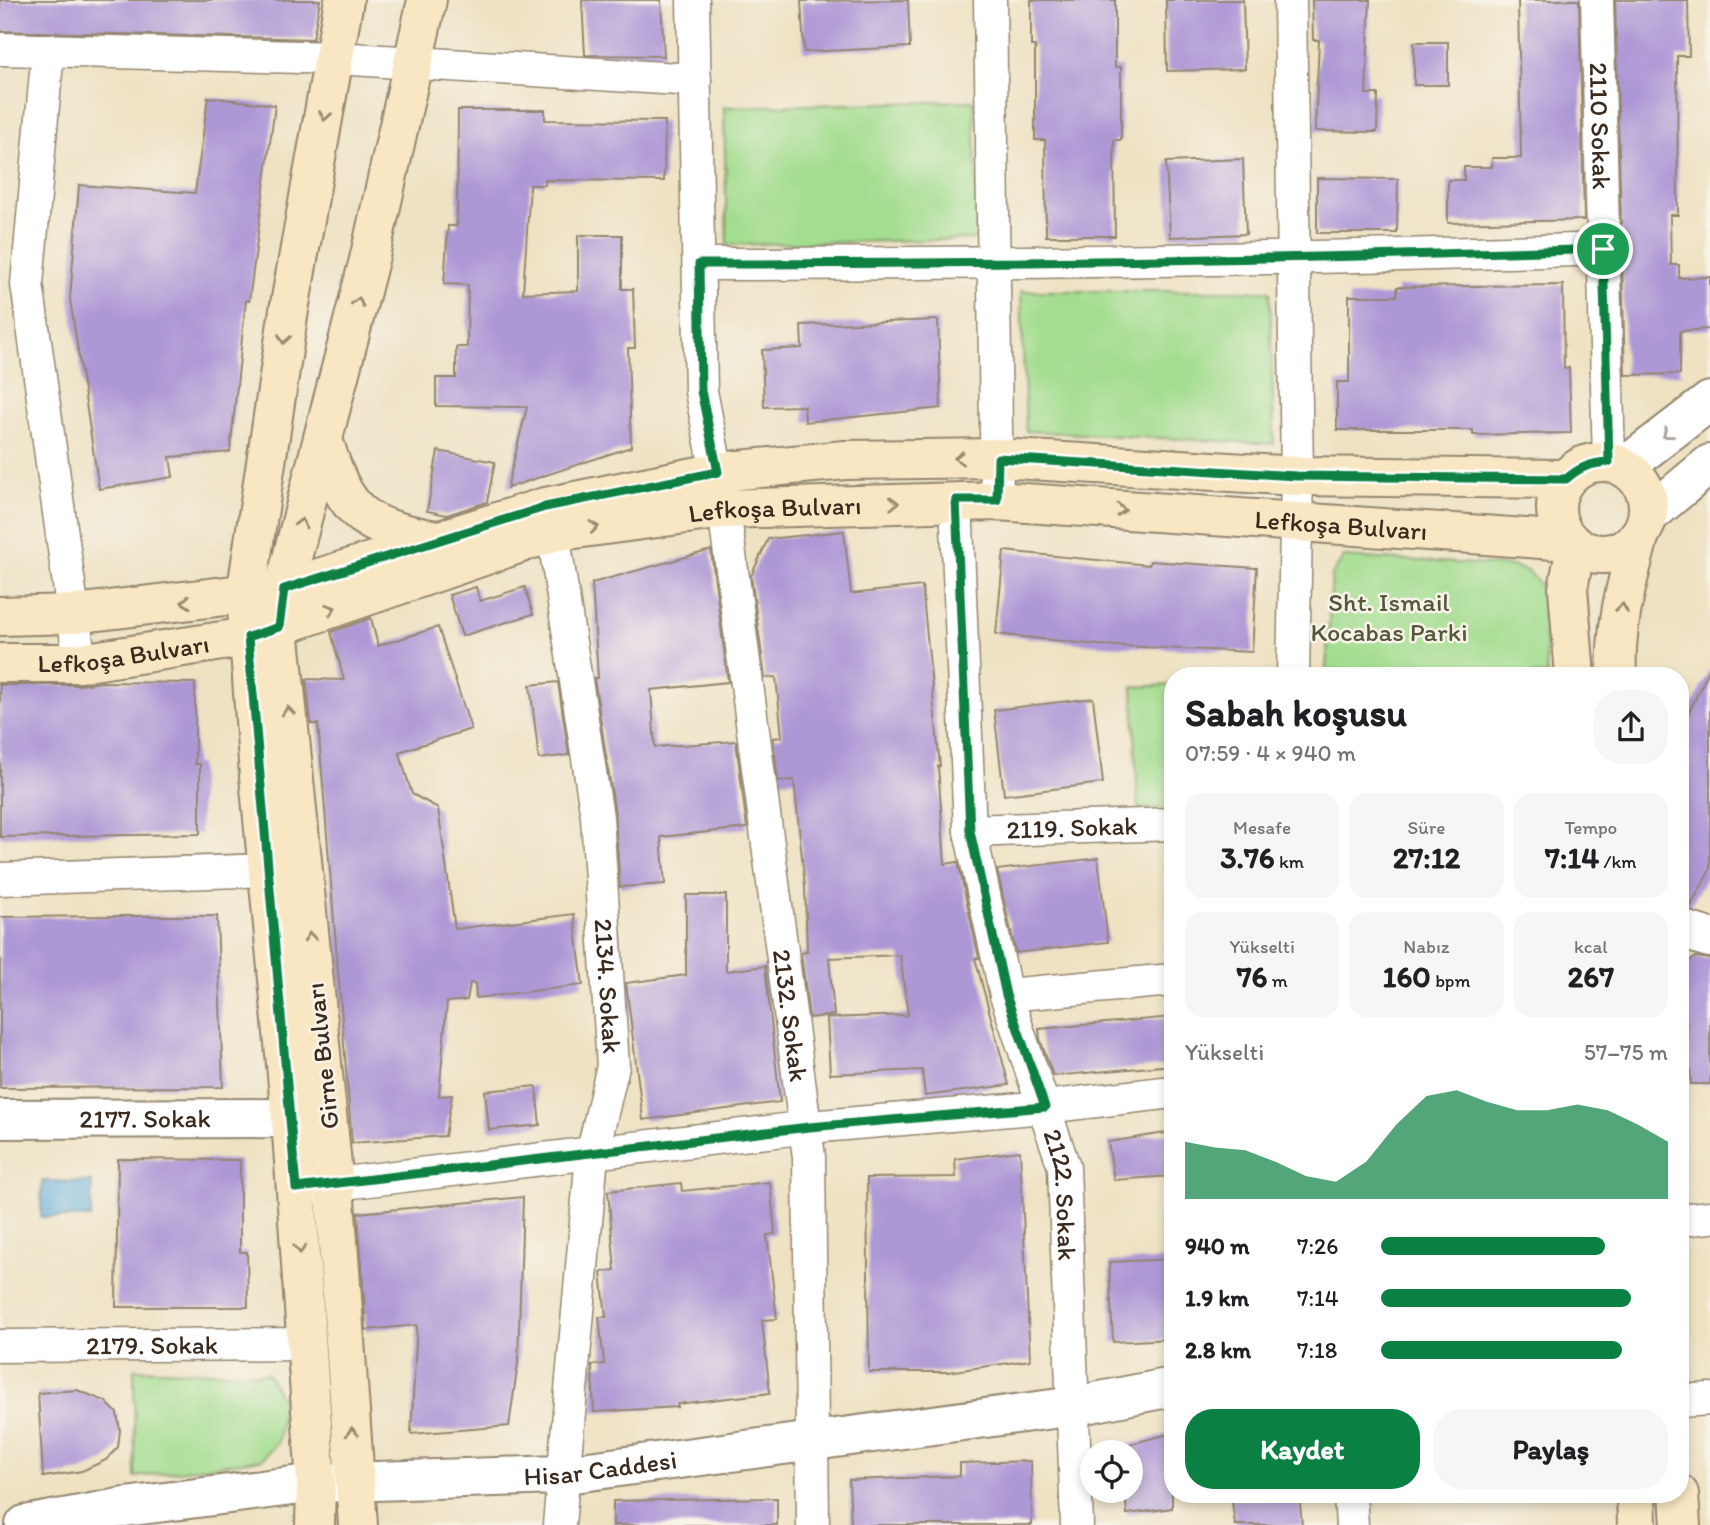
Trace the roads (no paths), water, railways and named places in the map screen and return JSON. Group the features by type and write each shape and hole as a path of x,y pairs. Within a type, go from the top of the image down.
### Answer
{"main road":[{"name":"Girne Bulvarı","path":"344,0 289,310 246,595 263,632 334,1185 358,1525"},
{"name":"Girne Bulvarı","path":"315,1525 316,1483 296,1188 268,870 263,632 284,589 323,439 427,0"},
{"path":"323,439 344,494 361,514 389,532 438,541"},
{"name":"Lefkoşa Bulvarı","path":"0,616 74,614 284,589 545,507 718,472 845,460 998,458 1297,476 1566,479"},
{"path":"1616,667 1615,651 1625,590 1644,526 1646,490 1617,465 1586,466 1566,479 1558,493 1555,508 1558,524 1573,544 1595,554 1607,555 1630,546 1644,526"},
{"name":"Lefkoşa Bulvarı","path":"0,663 80,663 263,632 552,532 724,509 997,500 1573,544"},
{"path":"1573,544 1568,588 1574,667"},
{"path":"1636,1503 1637,1525"},
{"path":"1680,1503 1681,1525"}],"street":[{"name":"2132. Sokak","path":"693,0 701,391 724,509 809,1157 813,1525"},
{"path":"990,0 997,500"},
{"path":"1290,0 1296,260 1297,476 1293,667"},
{"name":"2110 Sokak","path":"1597,0 1603,249 1617,465"},
{"path":"0,49 335,58 695,80"},
{"path":"48,50 13,283 74,614 80,663"},
{"path":"699,264 1296,260 1603,249"},
{"path":"1617,465 1710,401"},
{"path":"1644,526 1710,464"},
{"name":"2122. Sokak","path":"956,500 970,831 1006,995 1064,1167 1075,1406 1077,1525"},
{"name":"2134. Sokak","path":"552,532 597,817 613,1066 592,1155 559,1525"},
{"name":"2119. Sokak","path":"970,831 1164,824"},
{"path":"0,879 268,870"},
{"path":"1006,995 1164,981"},
{"path":"296,1188 805,1128 1045,1107 1164,1093"},
{"name":"2177. Sokak","path":"0,1119 290,1118"},
{"path":"1689,1219 1710,1217"},
{"name":"2179. Sokak","path":"0,1346 305,1345"},
{"name":"Hisar Caddesi","path":"24,1525 125,1516 316,1483 563,1474 1075,1406 1164,1389"},
{"path":"1689,1400 1710,1399"},
{"path":"1351,1503 1352,1525"}],"water":[{"path":"42,1181 92,1182 91,1218 41,1217"}],"park label":[{"name":"Sht. Ismail Kocabas Parki","path":"1389,617"}]}
